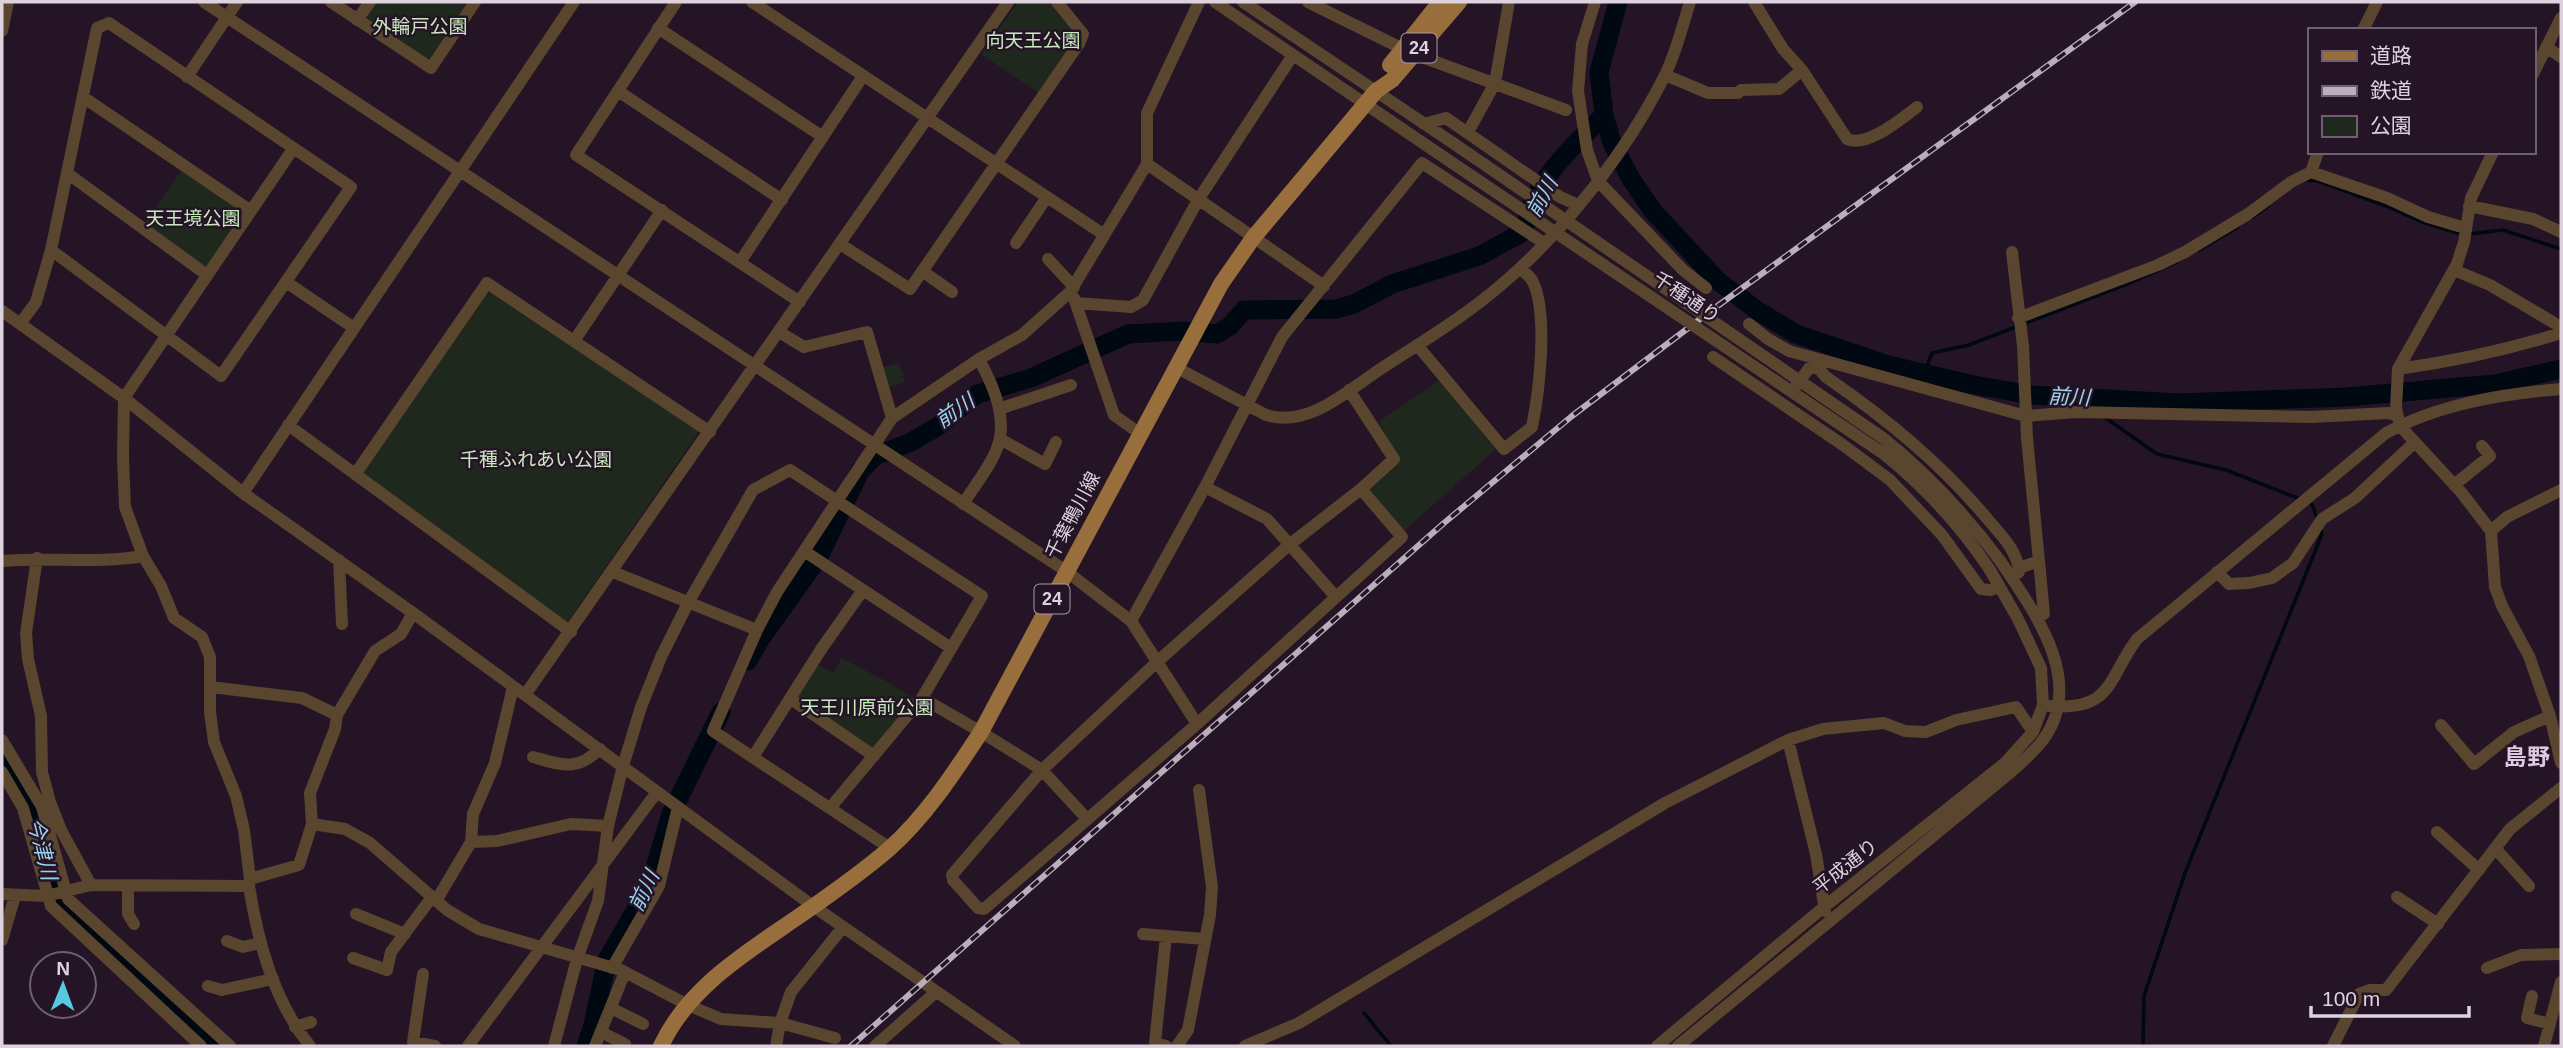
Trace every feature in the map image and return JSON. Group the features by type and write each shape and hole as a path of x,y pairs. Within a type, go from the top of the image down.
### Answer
{"main road":[{"name":"千葉鴨川線","path":"1408,52 1440,2"},
{"name":"千葉鴨川線","path":"661,1046 688,1004 726,968 890,848 944,788 981,732 1221,284 1252,238 1371,98 1383,74 1459,2"}],"street":[{"path":"2,30 8,2"},
{"path":"204,2 1066,571 1131,621 1197,724"},
{"path":"187,77 237,2"},
{"path":"331,2 431,68 475,2"},
{"path":"358,20 370,2"},
{"path":"243,493 574,2"},
{"path":"676,2 576,155 800,302"},
{"path":"752,2 1103,234"},
{"path":"525,695 1008,2"},
{"path":"840,244 911,289 1080,42 1083,34 1081,29 1058,2"},
{"path":"890,848 713,731 777,592 892,418 979,359 1022,335 1074,294 1103,234 1147,164 1147,113 1199,2"},
{"name":"千種通り","path":"1215,2 1293,55 1423,124 1453,143 1884,438 1939,486 2001,562 2015,573 2055,657 2058,706"},
{"name":"千種通り","path":"1243,2 1371,98 1448,160 1884,454 1909,474 1945,511 1990,570 2023,629 2040,668 2043,705"},
{"path":"1308,2 1408,52 1566,110"},
{"path":"1468,132 1495,83 1509,2"},
{"path":"1595,2 1582,44 1578,91 1587,150 1598,181 1683,270 1706,288"},
{"path":"1177,368 1266,415 1290,419 1312,413 1488,296 1521,268 1578,205 1635,128 1665,75 1689,2"},
{"path":"1754,2 1783,49 1802,70 1847,139 1861,142 1881,132 1917,107"},
{"path":"2364,28 2377,2"},
{"path":"2535,70 2561,18"},
{"path":"20,324 36,302 51,250 97,28 109,23 351,187 221,376 51,250"},
{"path":"658,28 823,137"},
{"path":"2546,47 2561,57"},
{"path":"1074,294 1131,307 1143,300 1198,200 1293,55"},
{"path":"1665,75 1709,93 1738,93 1741,90 1779,89 1802,70"},
{"path":"740,262 863,76"},
{"path":"618,90 782,200"},
{"path":"83,97 251,211"},
{"path":"1423,124 1446,118 1560,197 1578,205"},
{"path":"293,149 124,398 123,457 125,507 143,556 161,586 174,618 202,637 210,657 210,712 214,742 236,796 244,830 257,933 295,1027 310,1046"},
{"path":"2019,323 2167,261 2217,234 2291,182 2311,172 2317,154"},
{"path":"2399,420 2398,369 2454,270 2465,233 2471,198 2492,154"},
{"path":"1131,621 1205,487 1282,337 1422,163 1544,243"},
{"path":"1147,164 1324,286"},
{"path":"2311,172 2387,198 2465,233"},
{"path":"67,173 207,275"},
{"path":"1016,243 1047,197"},
{"path":"2469,206 2533,219 2561,232"},
{"path":"574,341 662,210"},
{"path":"2012,252 2044,614"},
{"path":"1048,259 1074,294 1114,415 1139,433"},
{"path":"1417,345 1504,449 1511,444 1532,427 1541,370 1538,302 1531,279 1521,268"},
{"path":"2454,270 2490,285 2561,327"},
{"path":"922,271 952,292"},
{"path":"286,282 354,328"},
{"path":"356,473 488,283 710,432"},
{"path":"2,311 124,398 243,493 413,613 843,928 1015,1046"},
{"path":"1999,587 1981,590 1942,535 1890,480 1716,358 1753,328 1789,351 2026,416 2076,412 2310,416 2389,413 2399,420 2414,443 2454,485 2491,531 2495,587 2502,606 2529,656 2550,716 2561,764"},
{"path":"779,332 804,347 867,332 892,418"},
{"path":"2398,369 2509,349 2561,333"},
{"path":"963,504 996,453 999,439 999,409 991,383 979,359"},
{"path":"1783,404 1810,367 1819,369 1888,421 1950,475 2017,556 2015,573"},
{"path":"1835,383 1846,368"},
{"path":"999,409 1071,385"},
{"path":"2043,705 2083,704 2103,695 2113,681 2124,656 2137,639 2399,420 2456,406 2561,389"},
{"path":"1349,390 1394,459 1361,489 1289,545 1158,661 1042,770 952,875 953,880 978,908 984,909 1197,724 1402,537 1361,489"},
{"path":"288,425 571,632"},
{"path":"999,439 1045,464 1056,442"},
{"path":"2217,572 2229,584 2272,578 2293,563 2322,519 2355,498 2414,443"},
{"path":"2454,485 2490,456 2482,446"},
{"path":"554,1046 577,959 598,901 608,826 623,766 646,694 688,603 753,490 790,470 982,596 922,698 830,808"},
{"path":"1205,487 1267,519 1336,597"},
{"path":"2491,531 2507,517 2561,490"},
{"path":"804,551 951,648"},
{"path":"2,561 37,558 118,560 143,556"},
{"path":"37,558 26,633 28,659 41,716 42,772 61,830 91,885"},
{"path":"339,560 342,624"},
{"path":"2015,573 2039,561"},
{"path":"613,572 757,631"},
{"path":"754,757 863,590"},
{"path":"2,940 8,895 46,896 91,885 250,883 299,865 312,824 310,793 335,729 337,715 375,651 401,634 413,613"},
{"path":"211,687 302,698 337,715"},
{"path":"353,958 387,970 391,952 434,899 471,842 473,814 495,763 513,687"},
{"path":"922,698 1042,770 1087,819"},
{"path":"791,699 874,756"},
{"name":"平成通り","path":"1657,1046 1824,907 2005,764 2033,732 2043,705"},
{"name":"平成通り","path":"1678,1046 2012,771 2042,741 2051,727 2058,706"},
{"path":"1245,1046 1299,1023 1665,803 1788,740 1822,729 1884,723 1905,731 1926,732 1956,720 2016,707 2033,732"},
{"path":"2441,725 2474,764 2514,732 2550,716"},
{"path":"2,740 42,807 68,899 230,1046"},
{"path":"1788,740 1816,854 1826,922"},
{"path":"533,757 564,765 586,763 600,750"},
{"path":"2,772 23,808 51,906 201,1046"},
{"path":"2333,1046 2359,994 2370,990 2386,990 2510,829 2561,788"},
{"path":"1177,1046 1188,1030 1210,915 1212,887 1199,790"},
{"path":"468,1046 657,792"},
{"path":"596,1046 611,1007 619,970 659,887 678,807"},
{"path":"312,824 345,829 370,844 447,910 479,929 619,970 722,1019 780,1023 835,1038"},
{"path":"471,842 497,841 570,824 608,826"},
{"path":"2437,832 2479,870"},
{"path":"2495,848 2529,886"},
{"path":"128,885 128,914 134,924"},
{"path":"2397,897 2438,924"},
{"path":"356,914 405,934"},
{"path":"776,1046 780,1023 791,992 843,928"},
{"path":"1143,934 1204,939"},
{"path":"1166,936 1155,1043 1166,1046"},
{"path":"227,941 243,947 260,943"},
{"path":"2487,968 2521,955 2561,954"},
{"path":"423,974 413,1042 435,1046"},
{"path":"208,986 222,990 274,979"},
{"path":"2544,1046 2561,982"},
{"path":"875,1046 936,992"},
{"path":"2532,996 2527,1018 2550,1024"},
{"path":"611,1007 643,1024"},
{"path":"295,1027 311,1022"},
{"path":"601,1032 625,1044"}],"green space":[{"name":"外輪戸公園","path":"374,2 468,2 430,58 424,58 365,20 365,14"},
{"name":"向天王公園","path":"1018,2 1051,2 1077,33 1077,37 1039,93 981,54"},
{"name":"天王境公園","path":"181,171 240,209 242,213 207,265 203,266 145,223"},
{"name":"千種ふれあい公園","path":"491,293 697,429 698,433 569,620 564,622 364,475 364,470 486,294"},
{"path":"899,363 905,382 887,388 881,368"},
{"path":"1440,380 1496,449 1404,531 1369,490 1369,486 1400,458 1378,422"},
{"name":"天王川原前公園","path":"841,658 914,698 875,747 870,747 799,700 798,695 818,665 834,673"}],"waterway":[{"name":"前川","path":"1618,2 1599,72 1604,115 1612,143 1631,179 1653,211 1718,281 1758,311 1796,334 1888,365 1974,385 2032,395 2179,403 2346,397 2495,384 2561,369"},
{"name":"前川","path":"748,661 759,641 819,557 860,471 875,456 909,443 937,427 977,394 1031,378 1128,334 1182,331 1217,334 1230,326 1244,310 1336,309 1354,304 1392,284 1479,256 1523,232 1532,205 1547,177 1604,115"},
{"path":"2308,180 2318,181 2422,222 2461,234"},
{"path":"2253,217 2269,205"},
{"path":"2199,250 2238,227"},
{"path":"2469,234 2503,230 2561,249"},
{"path":"1924,373 1932,353 1969,345 2177,262"},
{"path":"2076,398 2091,408"},
{"path":"2103,416 2157,454 2226,470 2300,499"},
{"path":"2307,502 2312,504 2317,518"},
{"path":"2143,1046 2144,996 2185,873 2322,534 2320,529"},
{"name":"前川","path":"586,1046 607,960 650,885 671,814 721,712"},
{"name":"今津川","path":"2,756 33,809 55,899 216,1046"},
{"path":"1364,1013 1391,1046"}],"railway":[{"path":"851,1046 1444,523 1572,416 1712,310 2135,2"}],"district":[{"name":"島野","path":"2527,757"}]}
